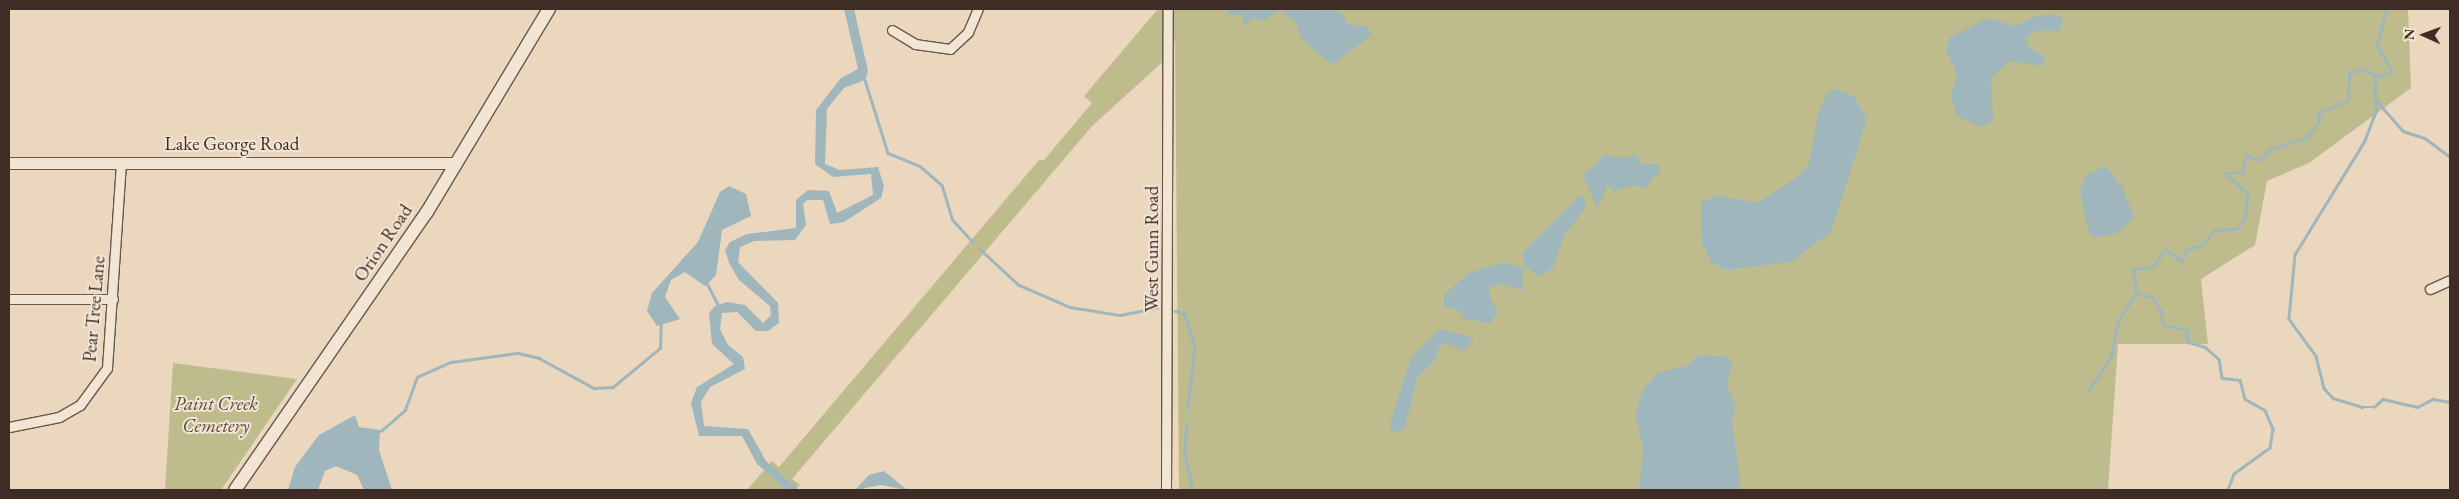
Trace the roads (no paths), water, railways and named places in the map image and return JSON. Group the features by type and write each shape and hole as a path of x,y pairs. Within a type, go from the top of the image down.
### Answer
{"main road":[{"name":"Orion Road","path":"235,490 400,252 549,9"}],"street":[{"path":"892,30 924,47 950,49 968,32 978,9"},
{"name":"West Gunn Road","path":"1166,490 1168,9"},
{"name":"Pear Tree Lane","path":"9,427 59,417 91,394 107,368 121,162"},
{"name":"Lake George Road","path":"9,163 456,163"},
{"path":"2430,289 2450,280"},
{"path":"9,299 113,299"}],"water":[{"path":"844,9 854,9 868,71 865,80 844,88 827,109 825,164 840,170 878,167 884,186 881,198 844,222 830,224 823,200 807,200 803,204 806,225 795,240 754,241 740,247 738,262 778,303 779,323 768,331 756,331 737,312 722,313 720,329 728,345 743,357 745,369 710,387 701,402 704,426 748,429 766,461 799,490 787,490 757,464 742,436 699,436 691,403 697,387 734,364 712,344 709,313 715,306 727,302 745,305 763,323 771,315 770,306 739,280 729,263 725,250 730,242 747,234 796,228 796,200 808,190 829,191 837,213 873,195 871,174 833,177 815,164 816,110 841,78 858,69"},
{"path":"1225,9 1305,9 1311,12 1329,9 1342,13 1347,24 1367,27 1372,35 1332,64 1303,41 1295,22 1280,10 1263,21 1253,18 1244,28 1242,15 1228,14"},
{"path":"2054,14 2063,19 2060,31 2035,31 2026,38 2029,48 2045,56 2043,66 2009,61 1991,78 1993,121 1981,127 1957,116 1951,98 1957,73 1946,51 1949,38 1988,18 2015,26 2033,17"},
{"path":"1836,89 1854,96 1867,119 1831,232 1791,262 1726,270 1711,262 1702,242 1701,202 1717,196 1758,203 1800,175 1809,163 1819,111 1828,92"},
{"path":"1605,155 1624,158 1636,155 1641,163 1660,165 1660,173 1651,179 1647,188 1634,185 1614,191 1608,185 1597,207 1583,175"},
{"path":"2106,166 2122,187 2134,217 2116,234 2095,238 2089,234 2080,191 2086,175"},
{"path":"729,186 746,194 751,216 722,230 716,275 705,286 685,272 671,280 665,297 680,319 657,326 647,311 652,293 698,242 720,192"},
{"path":"1579,196 1584,197 1586,208 1565,234 1553,268 1538,277 1527,267 1522,270 1523,291 1503,284 1490,287 1489,297 1498,311 1490,323 1464,319 1459,310 1443,306 1445,294 1467,274 1497,264 1510,263 1517,268 1525,265 1522,253"},
{"path":"1440,329 1474,338 1464,351 1445,343 1440,345 1436,359 1417,378 1405,428 1392,433 1390,424 1411,358"},
{"path":"1699,355 1728,357 1732,361 1727,386 1736,405 1732,420 1741,490 1639,490 1643,447 1635,414 1643,390 1657,373 1687,366"},
{"path":"355,415 359,427 380,430 379,450 392,490 364,490 357,475 336,466 325,471 318,490 288,490 295,467 319,435"},
{"path":"884,471 907,490 881,485 855,490 869,475"}],"waterway":[{"path":"2088,391 2111,357 2118,321 2136,293 2133,269 2152,267 2166,249 2182,261 2186,250 2201,246 2215,230 2237,229 2245,217 2248,194 2224,173 2242,173 2246,155 2260,160 2270,149 2307,138 2319,121 2318,113 2348,100 2349,74 2360,69 2378,76 2392,72 2377,46 2386,9"},
{"path":"2375,75 2376,112 2365,141 2295,255 2289,319 2316,356 2324,388 2333,398 2363,407 2374,407 2383,399 2417,407 2433,399 2450,402"},
{"path":"865,80 888,153 920,166 942,185 953,220 973,242"},
{"path":"2377,101 2403,131 2425,138 2450,157"},
{"path":"980,249 1019,285 1070,307 1120,315 1157,308"},
{"path":"706,281 718,305"},
{"path":"2136,293 2152,297 2161,310 2164,325 2187,330 2188,342 2205,347 2219,359 2222,378 2240,380 2245,399 2265,410 2273,429 2270,448 2234,474 2228,490"},
{"path":"1175,311 1184,313 1195,346 1188,409"},
{"path":"381,431 405,410 417,377 451,362 518,353 539,358 594,388 613,387 660,348 661,323"},
{"path":"1187,422 1185,453 1193,490"}],"park label":[{"name":"Paint Creek Cemetery","path":"216,415"}]}
